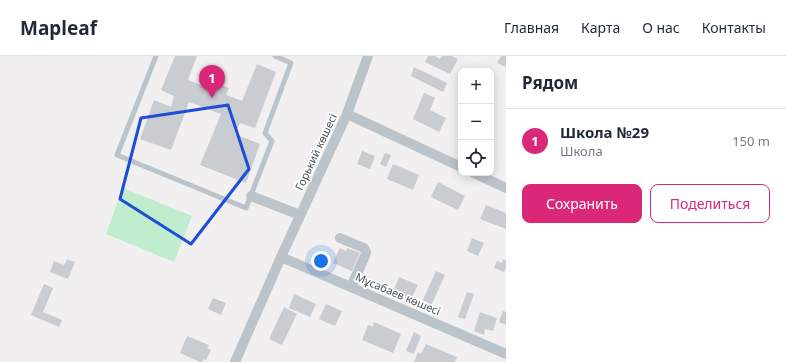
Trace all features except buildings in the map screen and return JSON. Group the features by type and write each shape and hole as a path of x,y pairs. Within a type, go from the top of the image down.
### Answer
{"street":[{"name":"Горький көшесі","path":"235,362 281,257 347,114 368,56"},
{"path":"347,114 458,166"},
{"path":"480,176 506,188"},
{"path":"251,196 300,215"},
{"path":"340,238 364,248 366,252 351,287"},
{"name":"Мұсабаев көшесі","path":"281,257 506,354"}],"lane":[{"path":"156,56 117,155 246,208 272,141 265,133 291,63 275,56"}],"highlighted area":[{"path":"228,105 249,169 191,244 120,199 141,118"}],"green space":[{"path":"123,188 192,216 174,262 106,234"}],"place":[{"name":"Школа №29","path":"212,98"}]}
